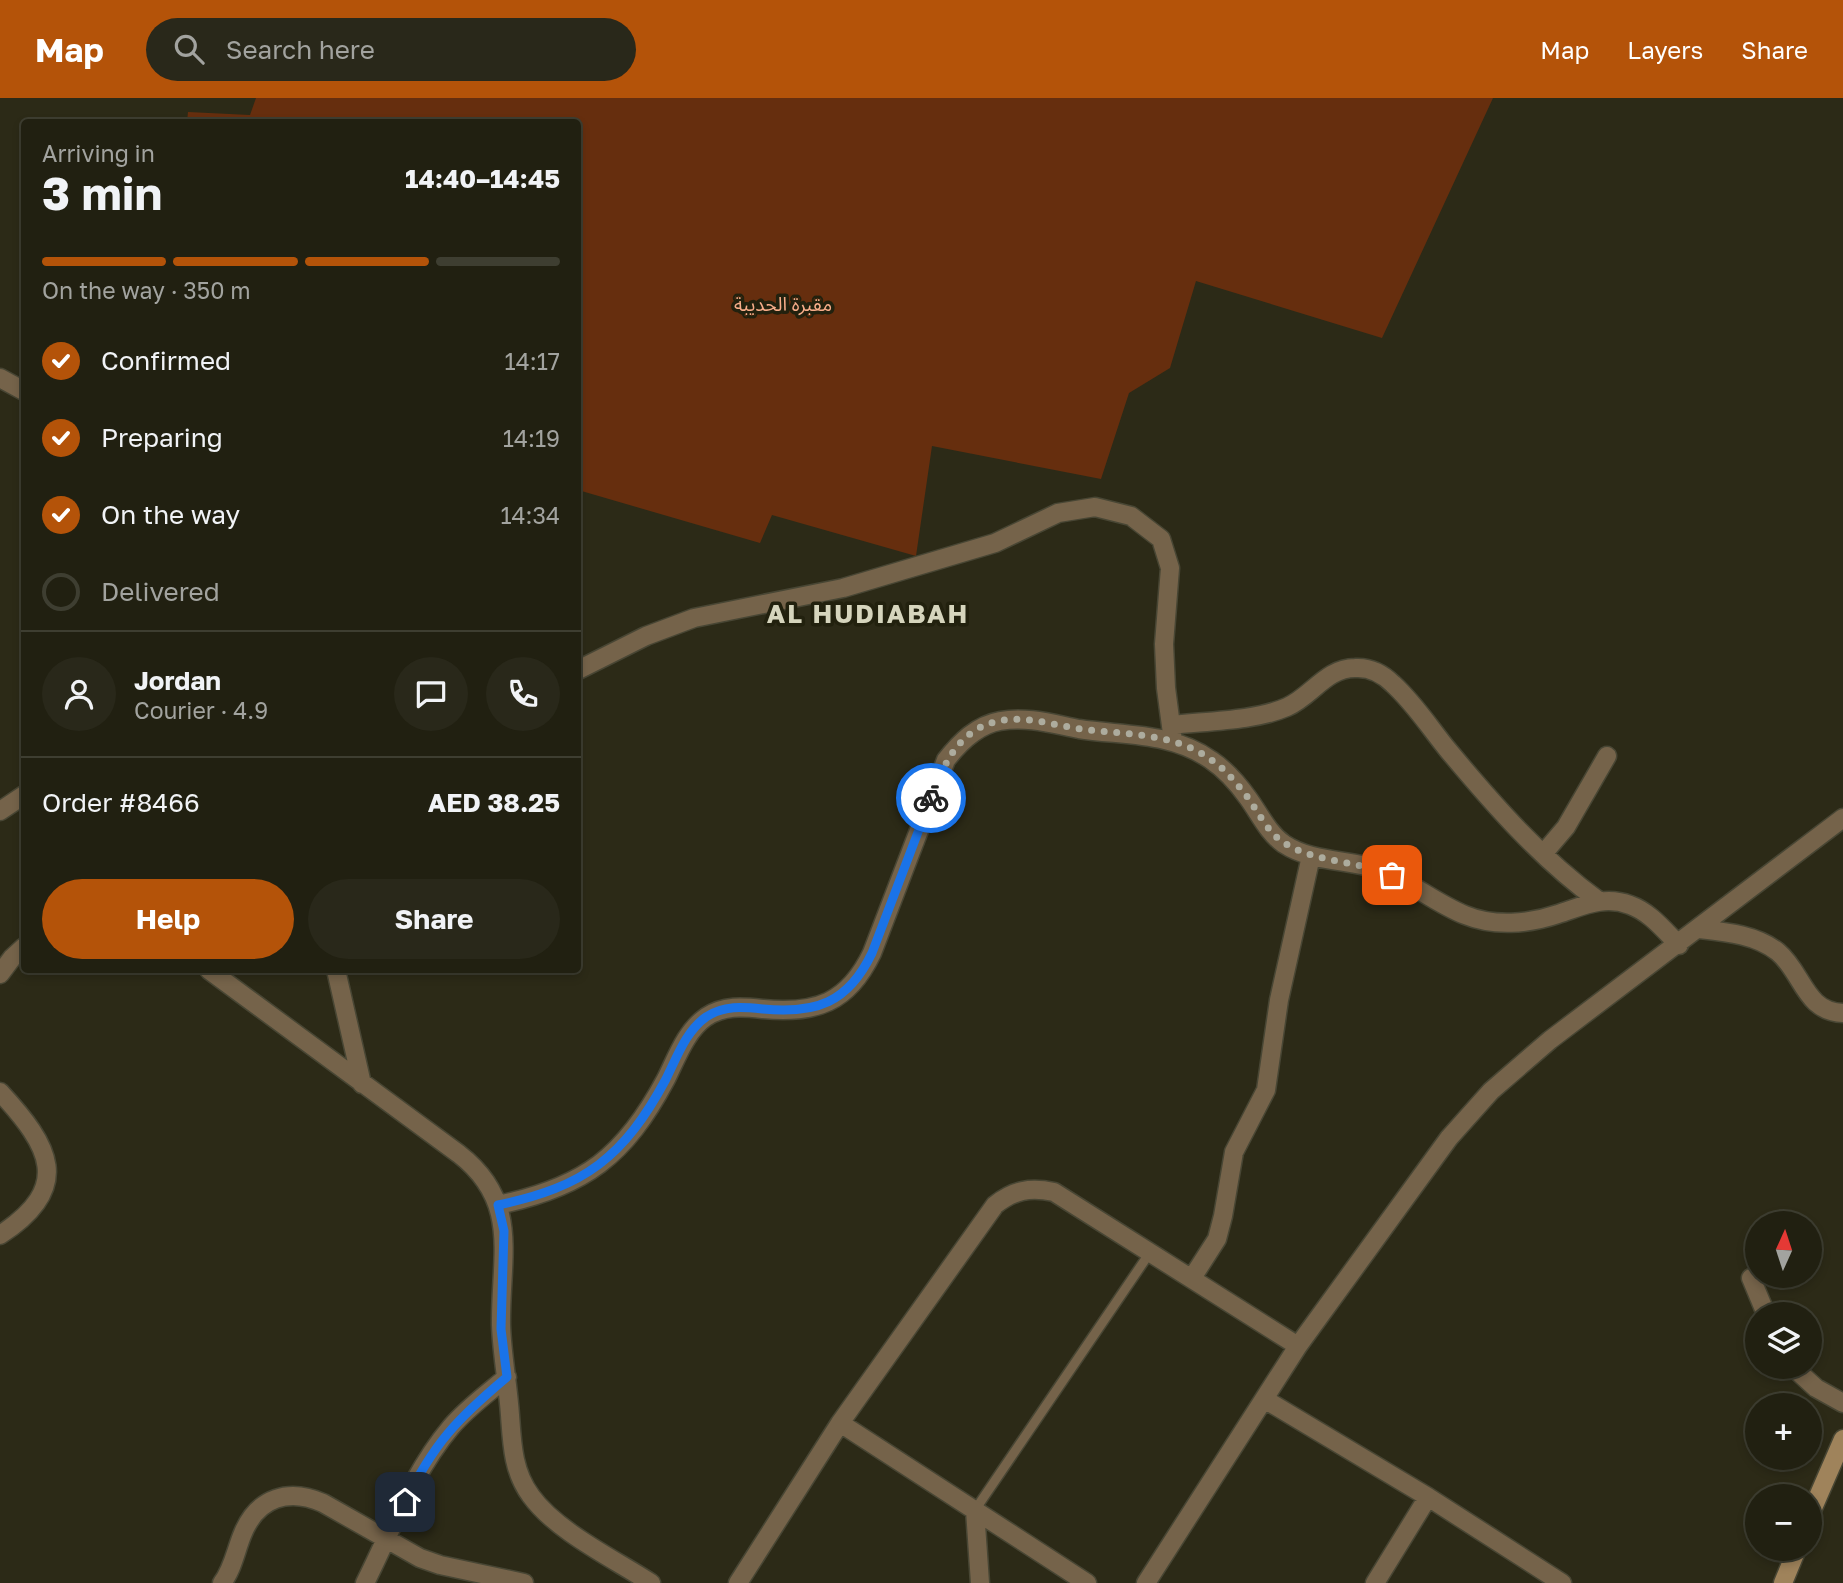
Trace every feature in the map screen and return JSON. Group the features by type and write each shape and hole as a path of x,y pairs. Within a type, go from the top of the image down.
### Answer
{"main road":[{"path":"1822,1487 1843,1439"},
{"path":"1783,1583 1792,1561"}],"street":[{"path":"0,379 21,390"},
{"path":"581,668 646,636 694,618 843,588 995,543 1058,513 1095,507 1131,516 1161,539 1170,568 1164,644 1172,733 1229,775 1282,843 1311,856 1377,869 1467,916 1489,922 1533,921 1598,901 1615,901 1644,912 1679,945"},
{"path":"498,1205 533,1198 559,1189 608,1158 628,1139 648,1111 690,1032 710,1014 736,1006 796,1011 816,1007 834,999 850,987 863,972 872,953 946,760 960,743 978,729 999,721 1021,719 1172,733 1287,707 1340,670 1354,667 1368,669 1382,674 1393,683 1418,710 1447,749 1543,854 1598,901"},
{"path":"1543,854 1566,827 1607,756"},
{"path":"0,811 21,798"},
{"path":"1146,1583 1298,1346 1449,1138 1490,1091 1550,1040 1679,945 1843,818"},
{"path":"1192,1278 1217,1239 1234,1152 1266,1090 1279,1000 1311,856"},
{"path":"1700,929 1731,932 1756,940 1778,952 1795,971 1816,1005 1832,1013 1843,1013"},
{"path":"0,974 21,950"},
{"path":"213,973 474,1165 486,1179 498,1205 504,1231 501,1329 513,1454 519,1475 529,1494 543,1511 560,1525 651,1583"},
{"path":"337,973 362,1084"},
{"path":"0,1092 32,1129 43,1147 47,1169 44,1191 33,1210 0,1235"},
{"path":"738,1583 841,1423 995,1205 1007,1195 1022,1189 1038,1188 1054,1192 1298,1346"},
{"path":"365,1583 414,1484 438,1443 472,1406 507,1377"},
{"path":"1806,1379 1816,1388 1843,1402"},
{"path":"1264,1399 1428,1497 1562,1583"},
{"path":"841,1423 1087,1583"},
{"path":"222,1583 251,1517 262,1506 277,1498 292,1495 309,1497 421,1558 440,1565 524,1583"},
{"path":"1375,1583 1428,1497"},
{"path":"975,1510 981,1583"}],"lane":[{"path":"975,1510 1151,1251"}],"green space":[{"name":"مقبرة الحديبة","path":"256,98 1493,98 1382,338 1196,281 1170,368 1129,393 1101,479 932,446 916,556 772,515 760,543 581,491 581,119 187,119 188,112 250,115"}],"way so far":[{"path":"931,798 946,760 960,743 978,729 999,721 1021,719 1148,736 1192,748 1213,761 1229,775 1282,843 1311,856 1362,865 1392,875"}],"district":[{"name":"AL HUDIABAH","path":"868,614"}],"route":[{"path":"405,1502 438,1443 472,1406 507,1377 501,1329 504,1231 498,1205 533,1198 559,1189 608,1158 628,1139 648,1111 690,1032 699,1021 710,1014 736,1006 796,1011 816,1007 834,999 850,987 863,972 872,953 931,798"}]}
